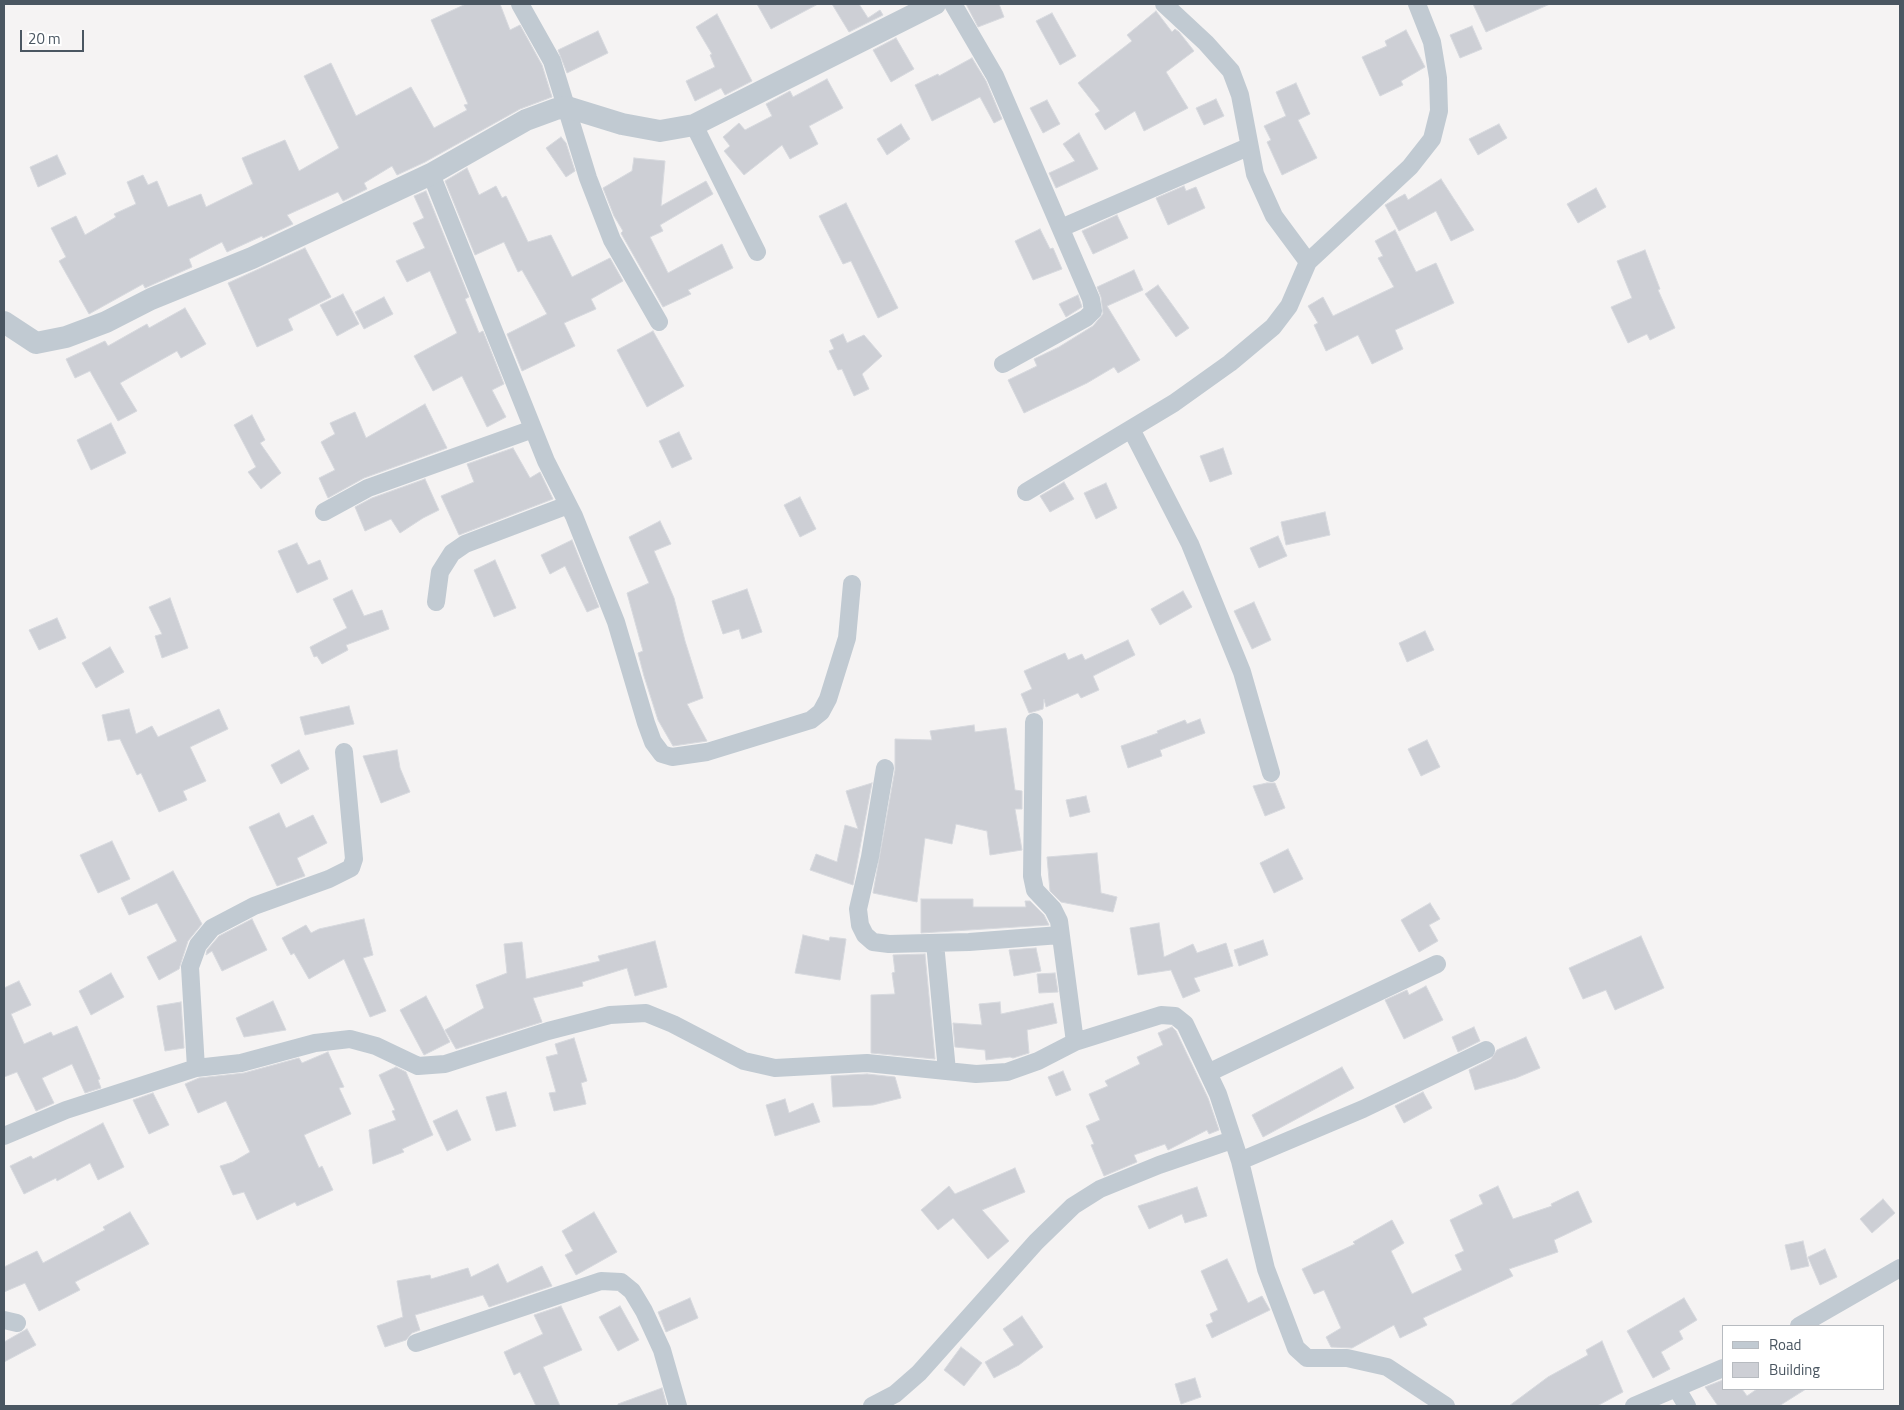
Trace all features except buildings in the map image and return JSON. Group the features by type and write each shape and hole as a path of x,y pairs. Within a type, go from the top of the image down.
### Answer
{"street":[{"path":"520,4 552,61 588,178 612,240 659,322"},
{"path":"4,322 36,343 66,337 106,322 151,299 252,258 431,174 526,120 567,108 622,124 660,131 694,125 935,4"},
{"path":"953,4 995,76 1091,299 1093,312 1086,318 1003,364"},
{"path":"1164,4 1206,43 1231,71 1240,95 1248,146 1255,174 1274,216 1308,262"},
{"path":"1026,492 1174,403 1230,363 1273,327 1289,306 1308,262 1410,167 1432,138 1440,111 1438,78 1432,42 1417,4"},
{"path":"694,125 757,252"},
{"path":"1061,228 1248,146"},
{"path":"431,174 533,429 568,505 616,622 653,742 662,754 672,758 707,752 811,720 821,712 828,699 847,638 852,584"},
{"path":"324,512 368,488 533,429"},
{"path":"1131,429 1197,561 1242,672 1271,773"},
{"path":"436,602 440,572 452,553 465,544 568,505"},
{"path":"1034,722 1032,876 1035,890 1053,909 1059,921 1075,1042"},
{"path":"196,1068 190,967 198,945 212,928 254,906 329,879 351,868 354,859 344,752"},
{"path":"885,768 870,857 858,909 860,925 865,935 873,942 935,943 1060,935"},
{"path":"935,943 946,1071"},
{"path":"1208,1073 1437,964"},
{"path":"4,1136 66,1110 196,1068 241,1064 315,1043 350,1039 376,1046 418,1066 445,1064 557,1028 610,1016 646,1013 673,1024 744,1061 775,1068 867,1063 976,1074 1007,1072 1038,1062 1075,1042 1161,1015 1175,1016 1185,1024 1218,1094 1240,1161 1266,1269 1296,1348 1307,1358 1348,1358 1387,1367 1446,1406"},
{"path":"1240,1161 1363,1109 1486,1050"},
{"path":"872,1406 894,1394 919,1373 1036,1242 1073,1206 1117,1182 1232,1140"},
{"path":"1801,1325 1900,1268"},
{"path":"416,1344 601,1281 621,1282 632,1291 644,1311 662,1350 678,1406"},
{"path":"1634,1406 1722,1368"},
{"path":"1677,1389 1687,1406"}]}
